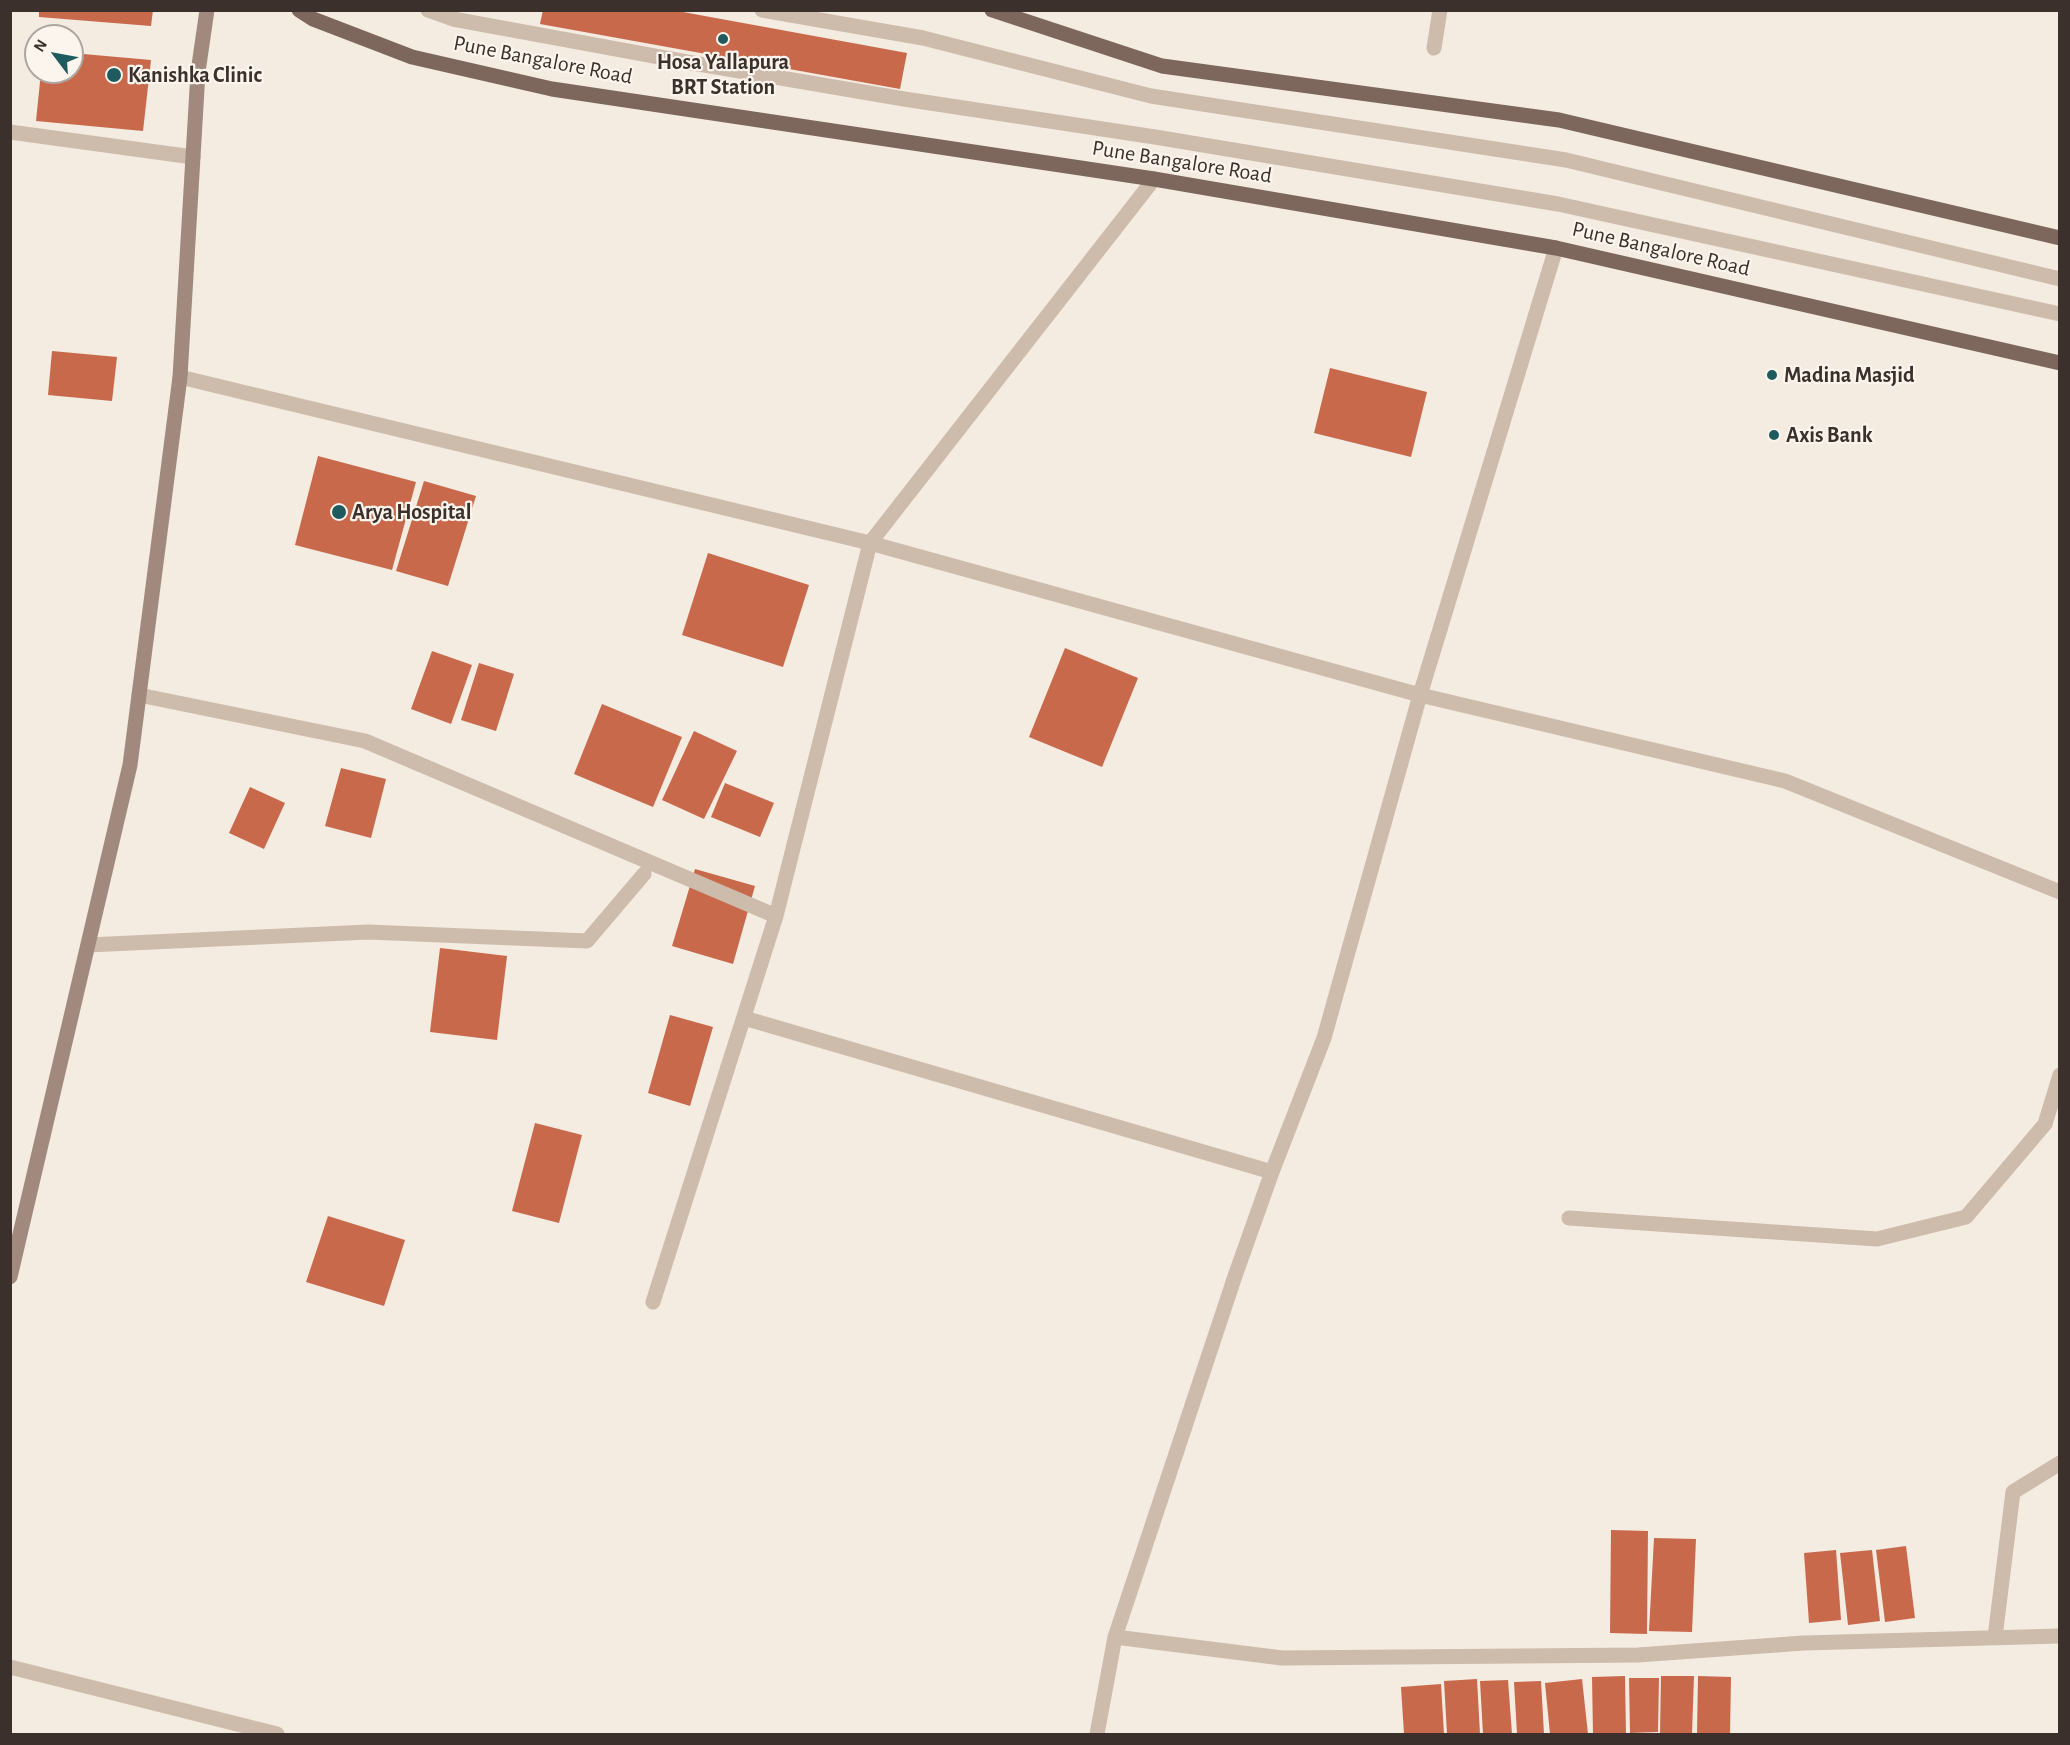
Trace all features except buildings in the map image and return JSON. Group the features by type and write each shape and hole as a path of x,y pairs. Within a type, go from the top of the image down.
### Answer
{"main road":[{"name":"Pune Bangalore Road","path":"299,10 313,19 412,57 552,89 1154,179 1556,248 2060,363"},
{"path":"992,10 1162,66 1559,120 2060,238"}],"street":[{"path":"10,1277 130,765 180,377 198,72 207,10"},
{"path":"428,10 453,18 755,74 1558,204 2060,315"},
{"path":"762,10 923,38 1151,96 1566,160 2060,279"},
{"path":"1434,48 1440,10"},
{"path":"10,132 193,157"},
{"path":"653,1302 776,916 870,543 1154,179"},
{"path":"1096,1734 1115,1637 1235,1276 1324,1038 1420,695 1556,248"},
{"path":"180,377 870,543 1420,695 1785,781 2060,892"},
{"path":"139,694 365,741 776,916"},
{"path":"88,945 368,932 586,941 644,874"},
{"path":"744,1018 1272,1173"},
{"path":"1569,1218 1877,1239 1966,1216 2045,1124 2060,1075"},
{"path":"1995,1637 2013,1492 2060,1463"},
{"path":"1115,1637 1294,1658 1638,1655 1804,1642 2060,1635"},
{"path":"10,1667 277,1734"}],"place":[{"name":"Hosa Yallapura BRT Station","path":"723,39"},
{"name":"Kanishka Clinic","path":"114,75"},
{"name":"Madina Masjid","path":"1772,375"},
{"name":"Axis Bank","path":"1774,435"},
{"name":"Arya Hospital","path":"339,512"}]}
